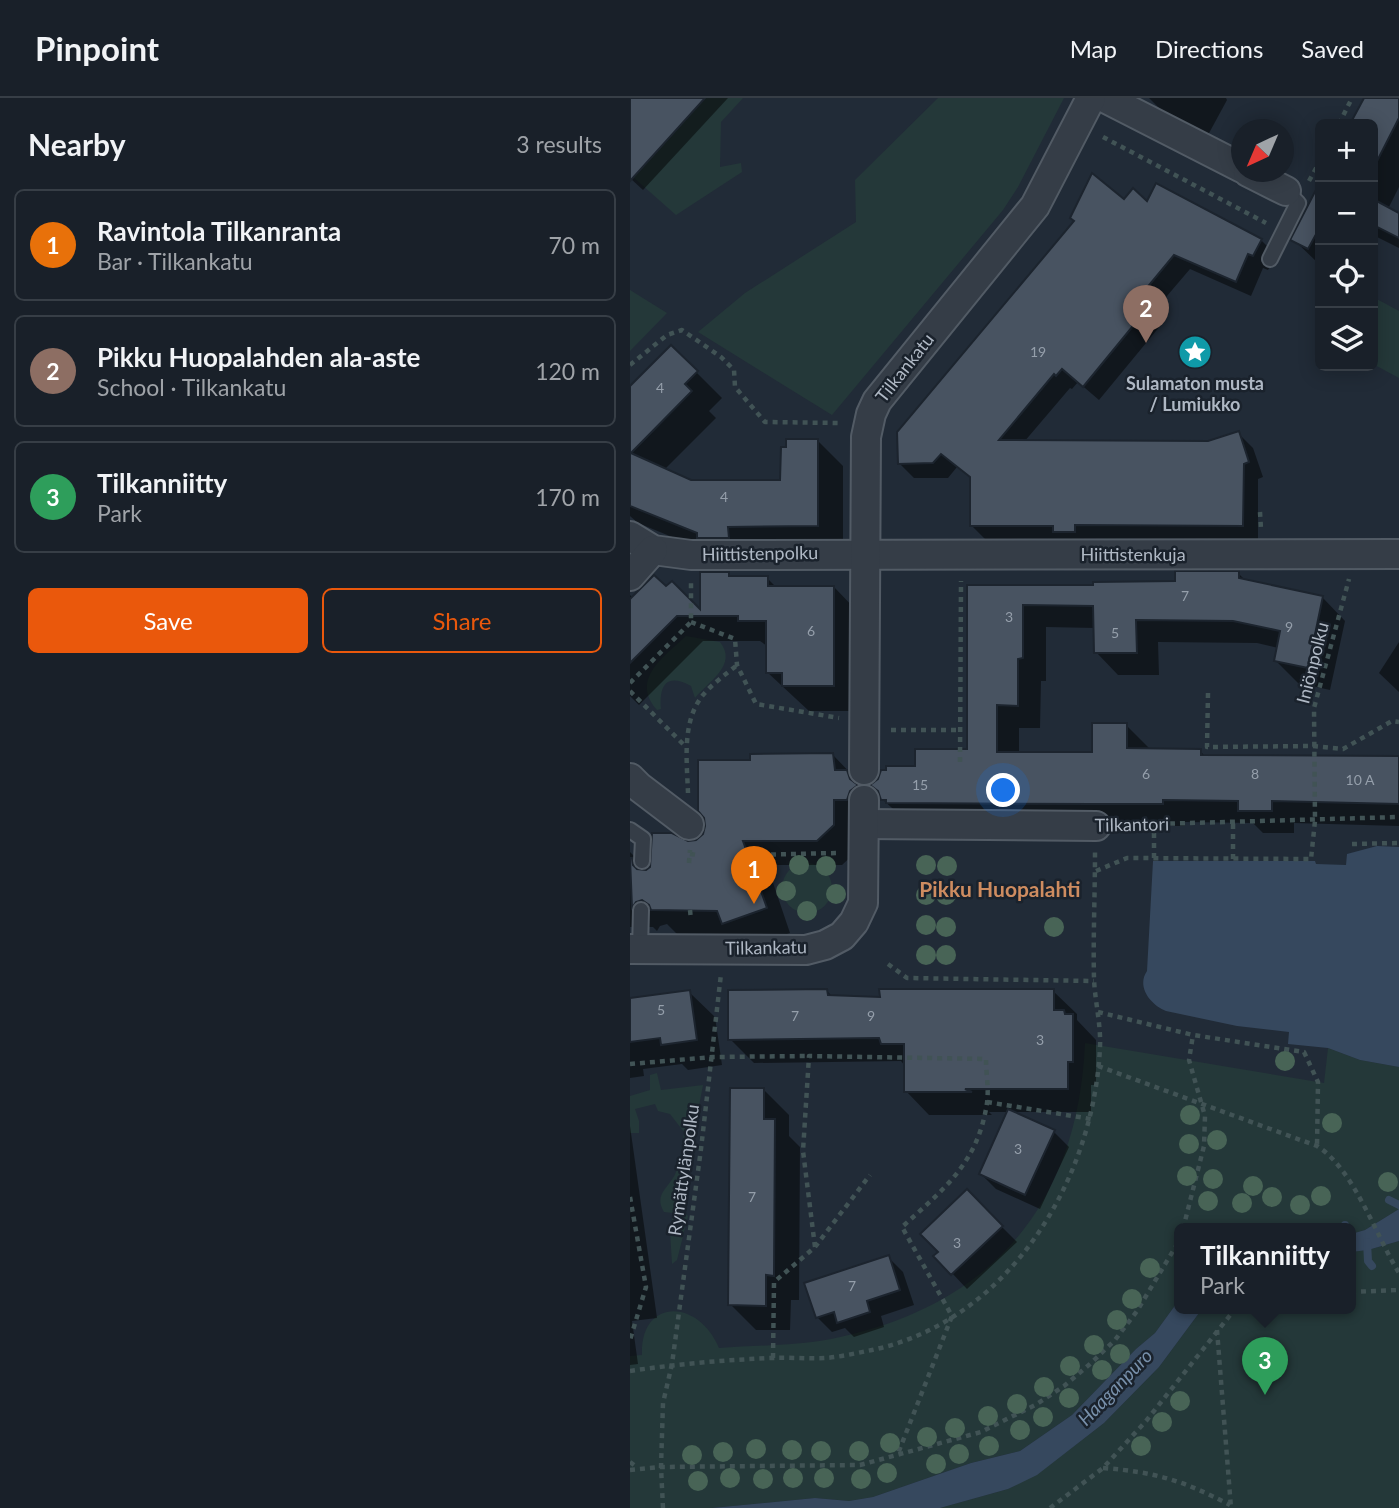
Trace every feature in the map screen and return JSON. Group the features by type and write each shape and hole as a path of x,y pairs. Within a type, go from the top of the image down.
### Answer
{"street":[{"name":"Tilkankatu","path":"864,770 866,437 871,414 877,401 1035,206 1091,98"},
{"path":"1105,98 1231,163"},
{"path":"1268,182 1286,191"},
{"name":"Hiittistenpolku","path":"630,576 641,543 691,555 867,555"},
{"name":"Hiittistenkuja","path":"867,555 1399,554"},
{"path":"630,778 688,825"},
{"name":"Tilkankatu","path":"635,949 806,950 825,945 842,936 854,922 863,903 864,812"},
{"name":"Tilkantori","path":"864,812 1096,826"}],"lane":[{"path":"1270,259 1298,203 1286,191"},
{"path":"630,830 643,839 642,861"},
{"path":"635,949 641,910"}],"path":[{"path":"1342,119 1352,98"},
{"path":"1102,137 1284,232"},
{"path":"630,365 667,335 682,330 721,357 734,370 735,387 765,422 848,423"},
{"path":"630,683 691,622 691,555"},
{"path":"960,762 961,555"},
{"name":"Iniönpolku","path":"1233,859 1311,859 1315,821 1314,708 1355,555"},
{"path":"691,622 735,639 737,665 756,704 843,719"},
{"path":"689,863 687,747 692,715 699,700 737,665"},
{"path":"630,691 687,747"},
{"path":"1208,693 1208,747 1313,746 1343,749 1392,720 1399,722"},
{"path":"881,730 960,730"},
{"name":"Tilkantori","path":"1096,826 1399,817"},
{"path":"1095,871 1127,858 1233,859 1233,823"},
{"path":"1154,825 1154,858"},
{"path":"630,1371 672,1364 826,1358 874,1349 927,1331 952,1316 988,1290 1021,1257 1062,1195 1091,1119 1100,1045 1094,981 1096,826"},
{"path":"1352,844 1399,843"},
{"path":"690,853 698,855"},
{"path":"751,855 844,853"},
{"path":"690,911 691,920"},
{"path":"888,964 907,978 1094,981"},
{"name":"Rymättylänpolku","path":"663,1508 663,1403 672,1364 721,978"},
{"path":"1098,1012 1193,1035 1304,1052 1318,1082 1317,1146"},
{"path":"1185,1223 1204,1146 1205,1116 1189,1060 1193,1035"},
{"path":"809,1056 803,1151 815,1247"},
{"path":"630,1064 713,1057 986,1059 987,1102 978,1140 963,1168 902,1227 952,1316"},
{"path":"1098,1066 1317,1146 1339,1166 1399,1273"},
{"path":"987,1102 1091,1119"},
{"path":"773,1358 774,1282 815,1247 870,1175"},
{"path":"630,1197 646,1287 630,1340"},
{"path":"630,1470 661,1467 860,1465 981,1432 1037,1404 1064,1386 1115,1340 1137,1311 1174,1249"},
{"path":"1356,1292 1399,1290"},
{"path":"1050,1508 1102,1468 1146,1421 1230,1314"},
{"path":"897,1456 952,1316"},
{"path":"1216,1330 1231,1507"},
{"path":"630,1462 638,1469"},
{"path":"1102,1468 1162,1475 1192,1485 1231,1507"}],"green space":[{"path":"705,98 743,98 721,122 720,167 741,163 742,172 676,215 633,177"},
{"path":"938,98 1064,98 1018,187 1003,210 832,415 698,332 745,293 856,222 855,180"},
{"path":"630,290 667,313 630,351"},
{"path":"1378,300 1399,311 1399,378 1378,367"},
{"path":"686,636 720,642 725,650 724,665 695,698 691,686 675,680 670,681 663,688 661,709 657,710 647,688 649,678 660,660"},
{"path":"807,863 825,870 832,888 825,906 807,913 789,906 782,888 789,870"},
{"path":"1085,1043 1324,1083 1328,1048 1360,1060 1399,1067 1399,1209 1356,1233 1356,1223 1174,1223 1174,1307 1155,1333 1072,1415 1020,1451 971,1463 873,1497 849,1501 815,1498 712,1508 630,1508 630,1356 642,1355 644,1336 650,1323 660,1315 672,1311 685,1313 698,1320 710,1332 719,1348 789,1344 831,1339 887,1324 937,1302 979,1274 1015,1240 1043,1200 1065,1154 1079,1101"},
{"path":"657,1073 661,1090 703,1085 685,1181 675,1195 677,1204 688,1216 677,1260 672,1264 670,1232 673,1213 664,1212 660,1200 678,1168 684,1132 670,1114 658,1111 655,1104 635,1109 639,1133 630,1133 630,1096 650,1090 650,1075"},
{"path":"1399,1241 1399,1508 940,1508 1008,1489 1039,1473 1104,1423 1159,1367 1198,1314 1356,1314 1356,1251"}],"water":[{"path":"1377,846 1399,847 1399,1067 1360,1060 1328,1048 1288,1044 1289,1032 1237,1026 1166,1011 1150,1000 1143,983 1147,971 1153,861 1315,861 1316,864 1346,865 1347,854"},
{"path":"1399,1209 1399,1241 1356,1251 1356,1233"},
{"name":"Haaganpuro","path":"1174,1307 1174,1314 1198,1314 1159,1367 1104,1423 1037,1475 1008,1489 940,1508 712,1508 815,1498 849,1501 873,1497 971,1463 1020,1451 1072,1415 1155,1333"}],"building":[{"path":"630,98 705,98 630,181"},
{"path":"1364,98 1399,98 1399,118 1378,159 1378,119 1353,119"},
{"path":"1092,173 1124,199 1133,188 1147,201 1156,183 1262,239 1253,256 1248,254 1236,282 1174,255 1141,295 1151,304 1083,387 1062,369 1056,376 1054,374 999,440 1208,441 1239,431 1249,462 1244,464 1243,526 1075,525 1075,532 1053,532 1053,526 970,526 970,477 941,454 933,463 898,464 897,432 1074,221 1070,218"},
{"path":"1315,192 1315,236 1308,249 1290,240"},
{"path":"1378,202 1399,213 1399,238 1378,228"},
{"path":"671,345 698,371 685,384 692,391 631,453 691,480 780,480 781,447 786,447 786,439 818,439 818,526 728,527 729,538 697,538 697,533 630,506 630,386"},
{"path":"1175,571 1239,571 1239,578 1323,596 1308,668 1274,661 1280,631 1233,621 1136,620 1137,653 1094,653 1093,606 1023,605 1023,658 1018,659 1018,706 997,705 997,752 1092,752 1092,723 1127,723 1127,748 1201,749 1201,755 1399,756 1399,804 1272,801 1272,811 1238,811 1238,801 1163,800 1163,804 1092,804 886,803 886,800 881,800 878,791 870,785 878,779 881,770 886,770 886,766 915,766 915,749 967,749 967,585 1093,585 1093,582 1175,581"},
{"path":"700,572 729,572 729,576 768,576 768,586 834,586 834,686 782,686 782,673 766,673 766,621 738,621 738,616 677,616 630,663 630,599 654,575 666,586 672,581 700,609"},
{"path":"833,753 835,770 847,770 850,779 858,785 850,791 847,800 834,800 834,825 817,841 743,841 767,908 722,924 717,911 651,910 642,900 636,902 632,908 630,858 637,869 646,870 650,867 652,833 672,833 688,841 696,840 703,834 704,818 698,811 698,760 750,760 750,754"},
{"path":"827,989 828,995 880,997 879,989 1054,989 1054,1010 1073,1014 1073,1062 1068,1062 1068,1089 904,1092 904,1044 881,1044 879,1038 728,1040 728,990"},
{"path":"690,990 697,1040 661,1045 660,1038 630,1042 630,998"},
{"path":"730,1088 764,1088 764,1119 775,1119 774,1276 766,1275 766,1306 728,1305"},
{"path":"1008,1109 1055,1130 1025,1195 979,1174"},
{"path":"967,1189 1003,1226 951,1275 933,1256 938,1252 920,1234"},
{"path":"889,1255 900,1290 867,1301 870,1312 837,1323 834,1312 816,1318 804,1283"}],"waterway":[{"path":"1389,1200 1399,1205"},
{"path":"1367,1242 1368,1261 1372,1266"}],"place":[{"name":"Pikku Huopalahden ala-aste","path":"1146,343"},
{"name":"Sulamaton musta / Lumiukko","path":"1195,352"},
{"name":"Ravintola Tilkanranta","path":"754,904"},
{"name":"Tilkanniitty","path":"1265,1395"}],"district":[{"name":"Pikku Huopalahti","path":"1000,890"}]}
